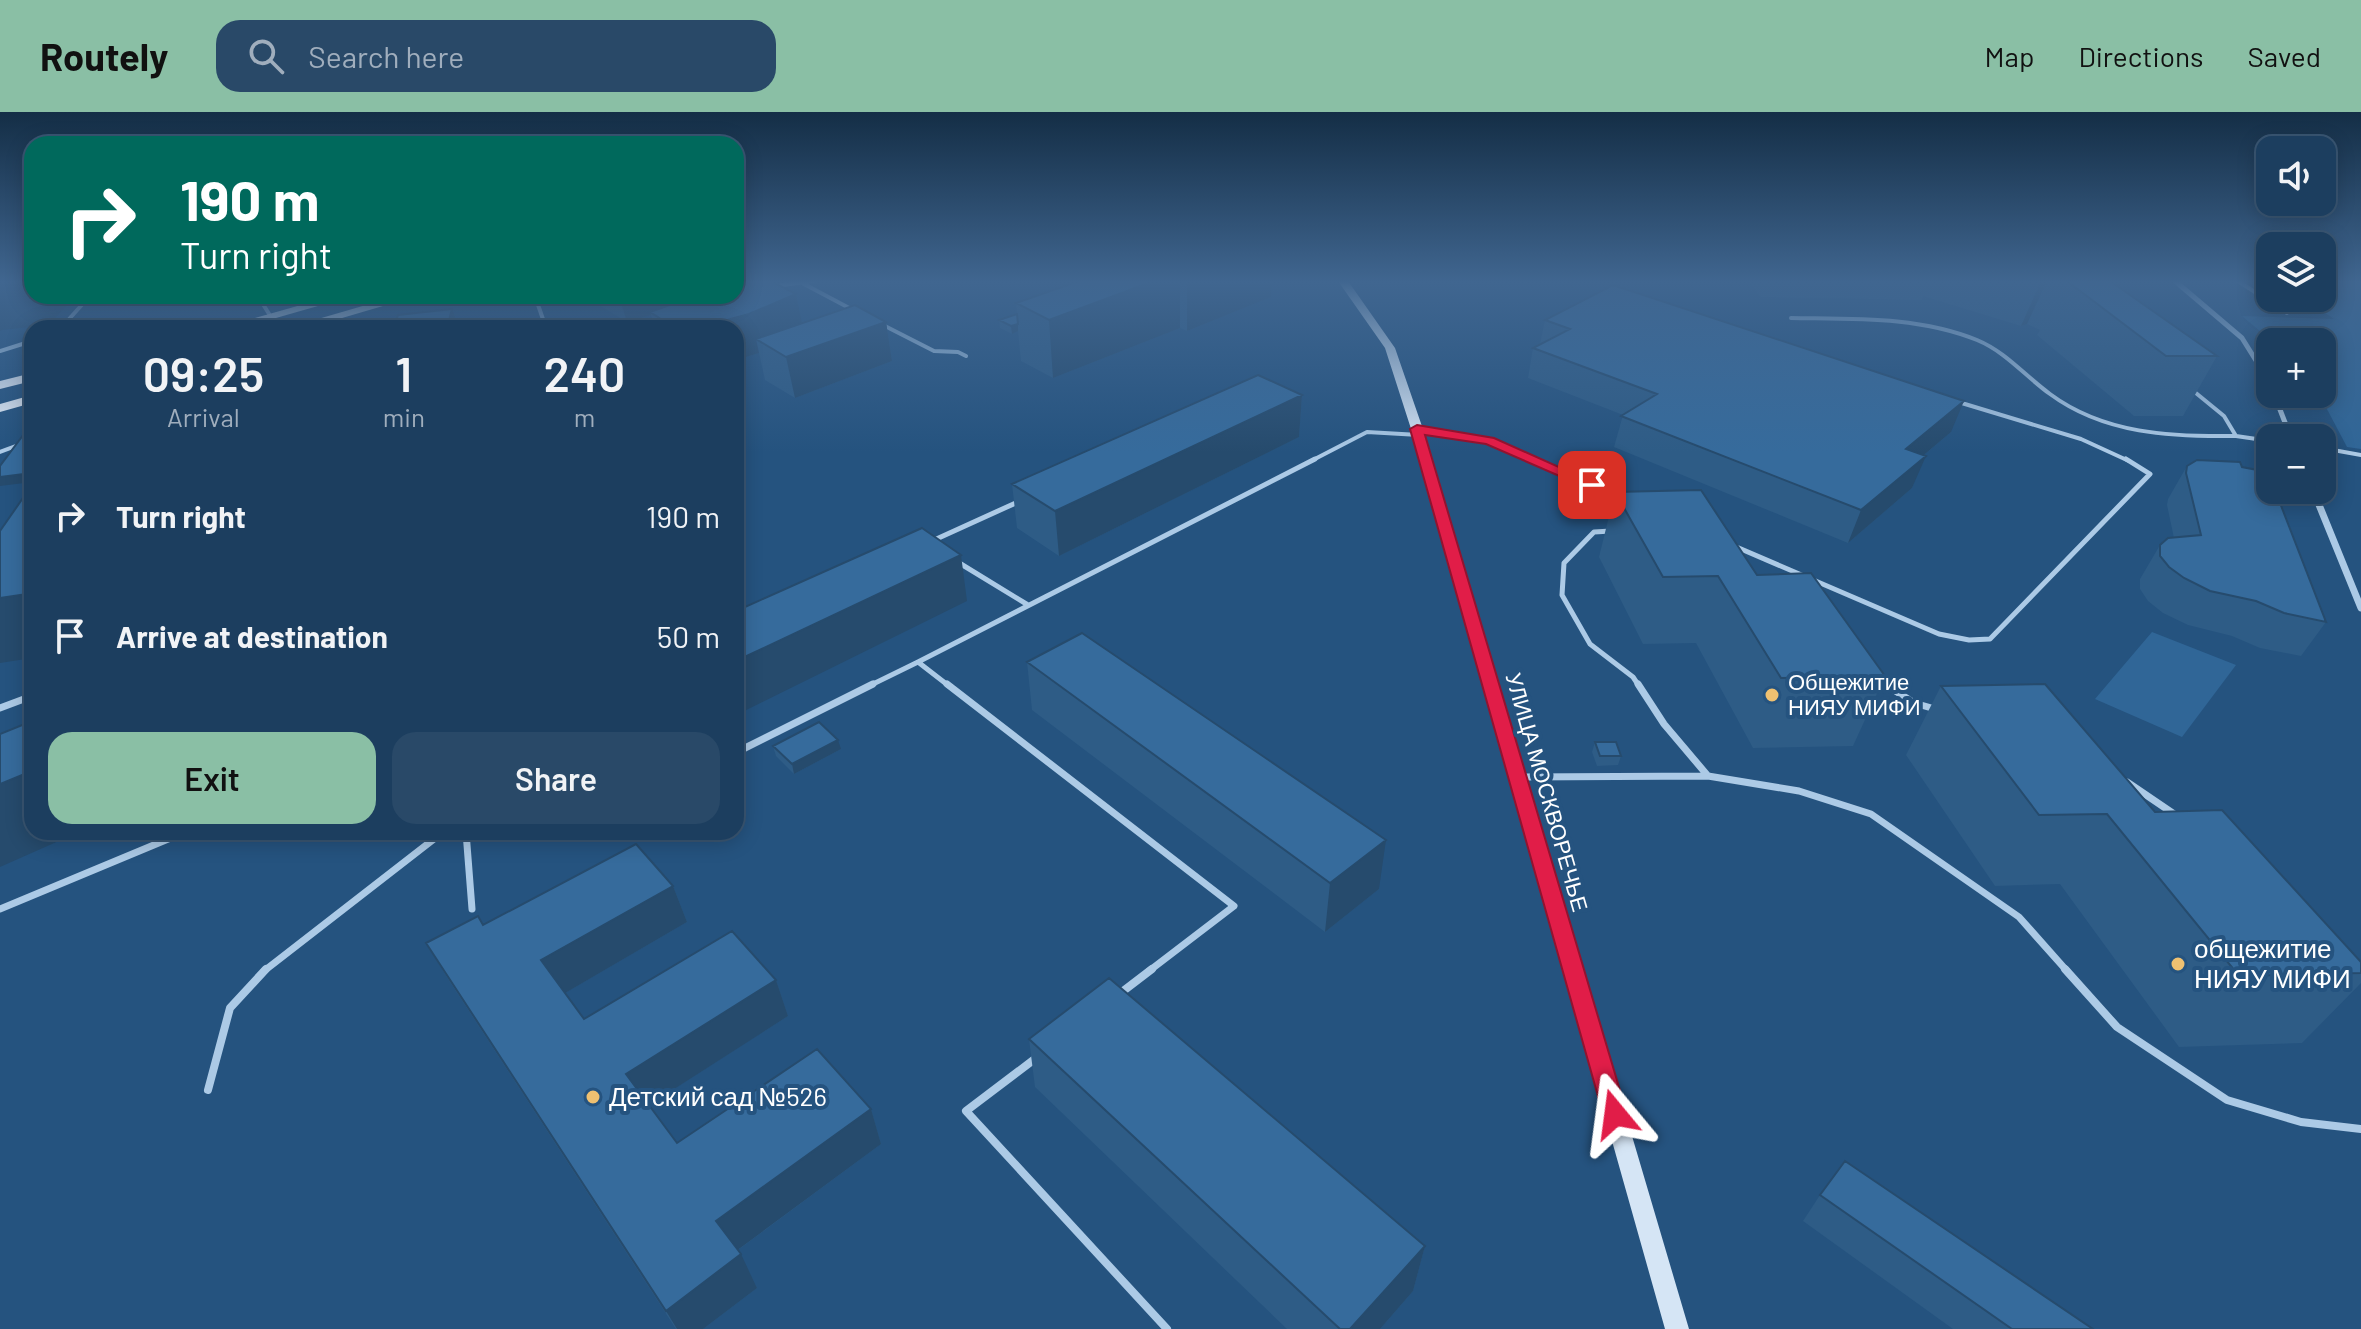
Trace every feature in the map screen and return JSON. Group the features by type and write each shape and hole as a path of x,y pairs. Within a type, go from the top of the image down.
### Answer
{"main road":[{"name":"УЛИЦА МОСКВОРЕЧЬЕ","path":"1383,338 1390,348 1418,432 1677,1329"},
{"path":"0,385 24,379"},
{"path":"0,408 24,401"}],"street":[{"path":"2242,338 2256,356"},
{"path":"2319,504 2361,608"}],"lane":[{"path":"908,338 934,351 958,352 966,356"},
{"path":"1973,338 1982,341 2060,401 2095,418 2140,433 2256,439"},
{"path":"0,351 24,344"},
{"path":"2189,389 2224,416 2236,436"},
{"path":"1722,541 1939,634 1969,640 1990,639 2150,474 2124,456 2039,425 1950,400"},
{"path":"745,748 1367,432 1418,432 1489,441 1636,503"},
{"path":"0,452 24,443"},
{"path":"2336,451 2361,455"},
{"path":"939,551 926,543 1024,499"},
{"path":"1625,531 1594,532 1564,563 1562,595 1590,644 1633,677 1664,724 1708,776"},
{"path":"952,559 1028,605"},
{"path":"918,662 1234,906 1114,998"},
{"path":"1865,672 1914,703 1943,712"},
{"path":"0,708 24,699"},
{"path":"1516,777 1708,776 1799,791 1871,814 2019,917 2117,1027 2227,1100 2301,1122 2361,1129"},
{"path":"2120,778 2182,820"},
{"path":"0,909 166,840"},
{"path":"208,1090 230,1008 251,982 433,840"},
{"path":"467,840 472,909"},
{"path":"1041,1054 966,1111 1167,1329"}],"shaded area":[{"path":"2336,338 2361,338 2361,449 2347,447 2326,408 2336,408"},
{"path":"2152,632 2236,665 2182,737 2095,699"}],"building":[{"path":"760,338 841,338 786,357 756,339"},
{"path":"1553,338 1773,338 1964,401 1906,449 1926,456 1861,510 1621,416 1657,394 1533,348"},
{"path":"2142,338 2191,338 2217,356 2166,356"},
{"path":"1258,375 1302,395 1055,511 1012,484"},
{"path":"24,434 24,474 0,477 0,466"},
{"path":"2197,460 2240,462 2242,467 2256,470 2256,504 2280,504 2326,622 2210,591 2169,567 2160,556 2160,545 2168,538 2201,535 2187,466"},
{"path":"1577,481 1598,489 1588,498 1566,490"},
{"path":"1701,490 1757,575 1811,573 1885,676 1781,678 1718,576 1663,577 1615,492"},
{"path":"24,496 24,594 0,598 0,531"},
{"path":"922,528 961,555 744,657 744,607"},
{"path":"1082,633 1386,840 1330,883 1027,662"},
{"path":"2045,684 2155,812 2222,810 2361,962 2361,973 2239,976 2107,814 2039,815 1941,686"},
{"path":"819,722 838,740 792,764 773,746"},
{"path":"24,724 24,774 0,784 0,734"},
{"path":"1595,742 1616,742 1621,756 1600,756"},
{"name":"Детский сад №526","path":"636,844 673,886 541,960 584,1019 732,931 776,980 626,1074 677,1143 817,1049 871,1109 716,1221 741,1254 666,1311 426,943 478,916 483,925"},
{"path":"1109,978 1425,1246 1350,1329 1340,1329 1029,1039"},
{"path":"1845,1161 2093,1329 2012,1329 1820,1195"}],"place":[{"name":"Общежитие НИЯУ МИФИ","path":"1772,695"},
{"name":"общежитие НИЯУ МИФИ","path":"2178,964"},
{"name":"Детский сад №526","path":"593,1097"}],"route":[{"path":"1592,485 1489,441 1417,429 1615,1114"}]}
